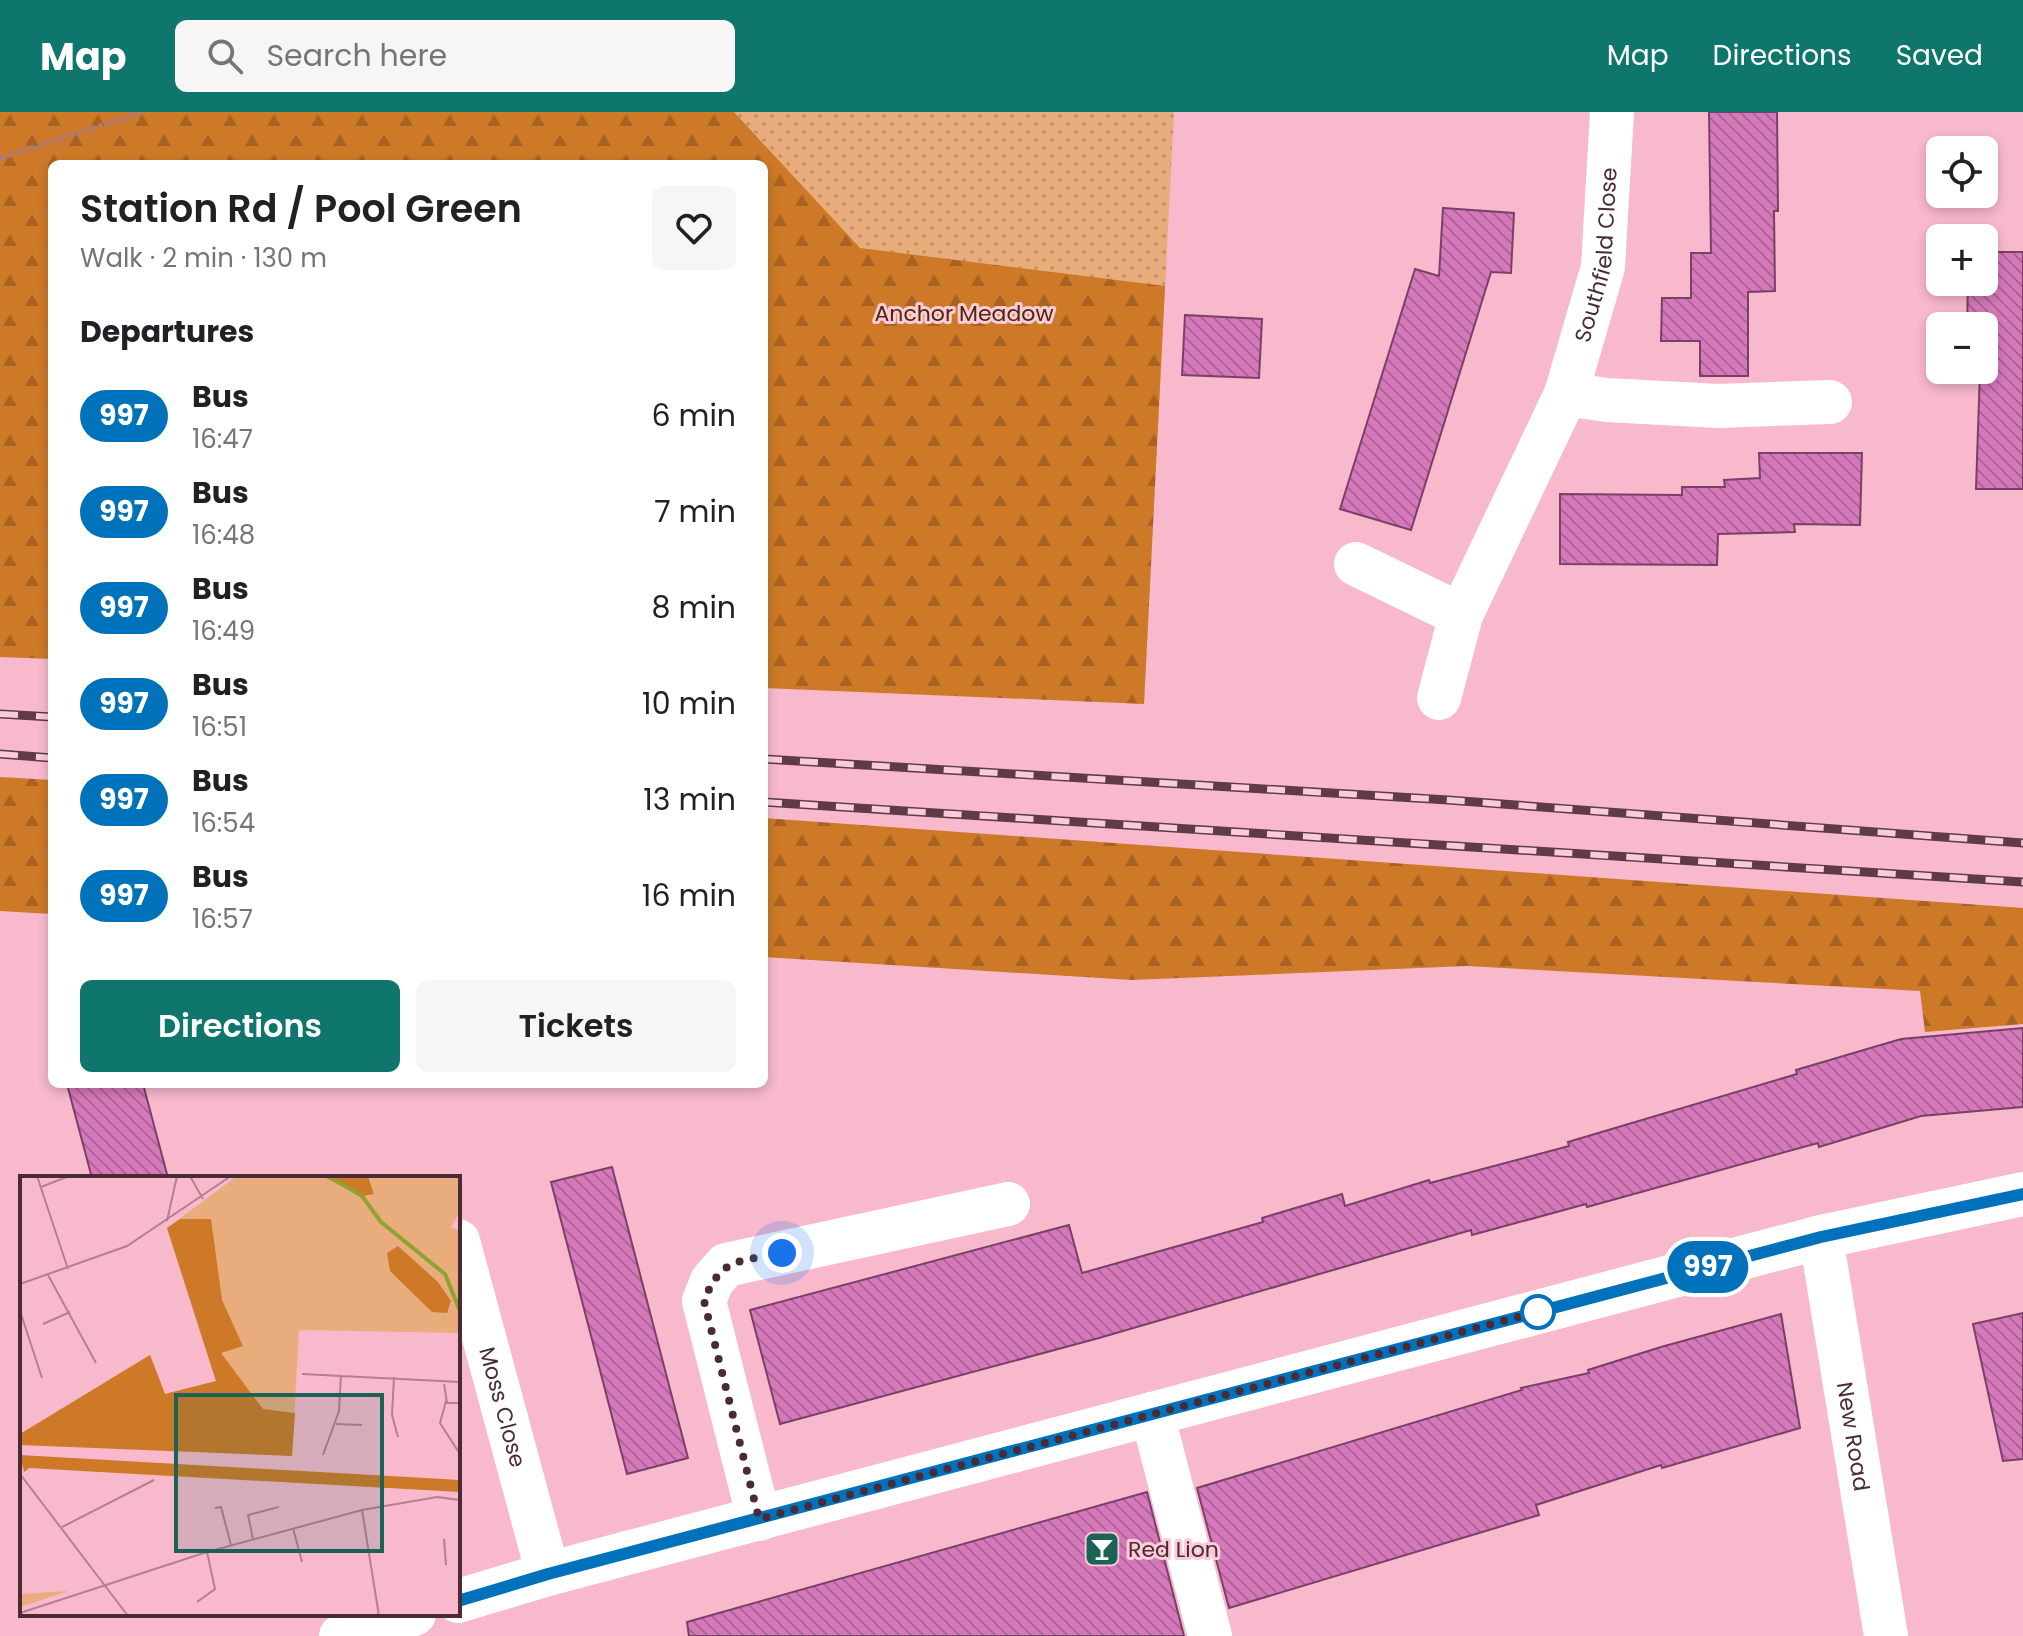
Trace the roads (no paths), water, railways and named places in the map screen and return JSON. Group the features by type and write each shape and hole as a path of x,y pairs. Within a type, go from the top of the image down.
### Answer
{"street":[{"name":"Southfield Close","path":"1439,698 1461,615 1566,394 1603,267 1612,112"},
{"path":"1566,394 1607,400 1718,406 1830,402"},
{"path":"1356,564 1461,615"},
{"path":"460,1600 548,1574 1821,1237 2023,1194"},
{"path":"759,1519 704,1301 712,1281 726,1265 1008,1204"},
{"name":"New Road","path":"1821,1237 1886,1636"},
{"name":"Moss Close","path":"460,1248 548,1574"},
{"path":"1152,1414 1210,1636"},
{"path":"341,1636 407,1616"}],"railway":[{"path":"0,714 48,717"},
{"path":"0,754 48,758"},
{"path":"768,759 1448,800 2023,843"},
{"path":"768,802 2023,882"}],"place":[{"name":"Red Lion","path":"1102,1549"}],"park label":[{"name":"Anchor Meadow","path":"964,313"}]}
